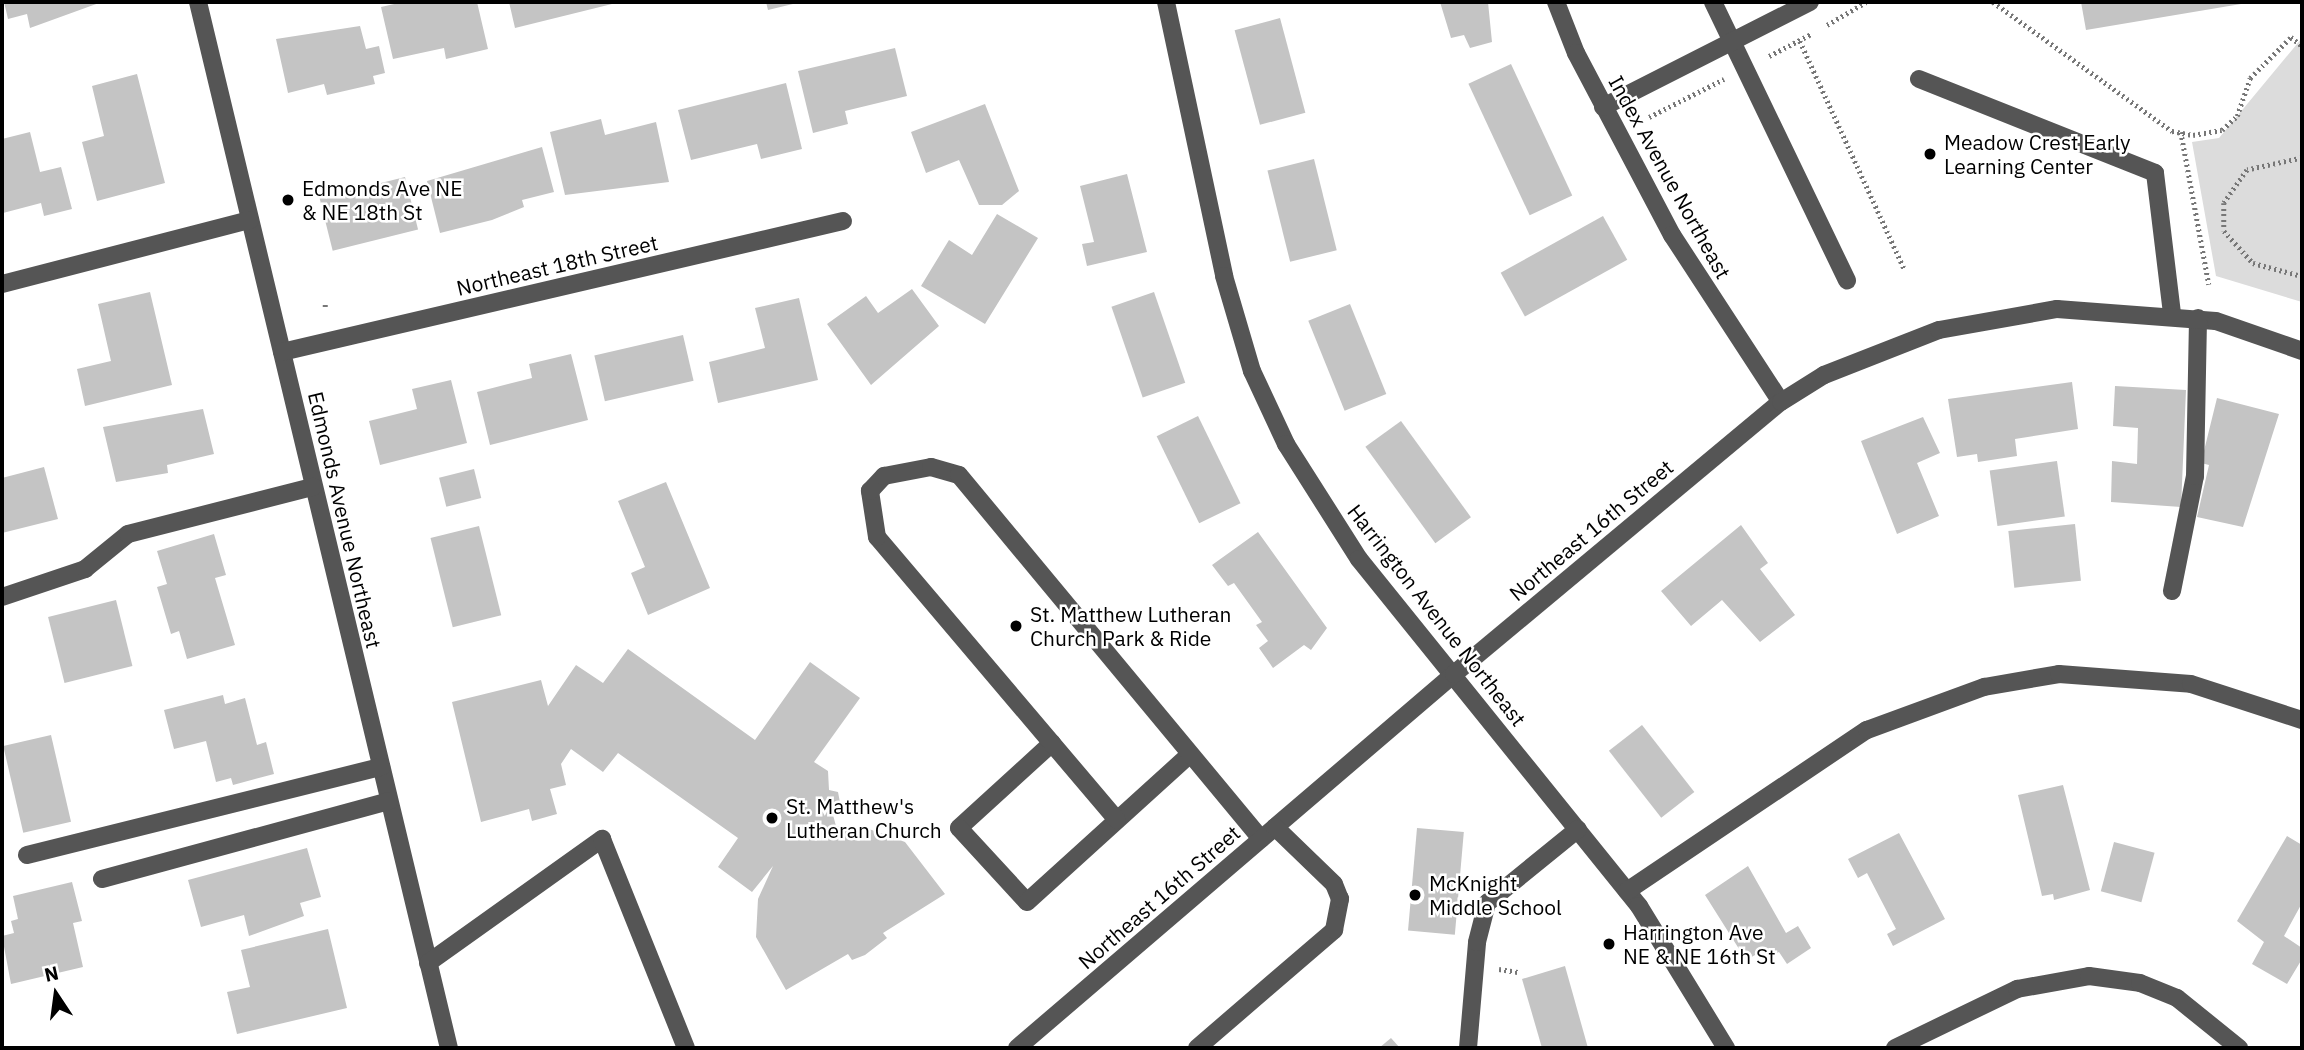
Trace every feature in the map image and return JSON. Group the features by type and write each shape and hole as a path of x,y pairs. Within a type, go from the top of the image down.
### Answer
{"street":[{"name":"Edmonds Avenue Northeast","path":"198,2 449,1048"},
{"name":"Harrington Avenue Northeast","path":"1166,2 1224,276 1252,370 1329,517 1627,891 1726,1048"},
{"name":"Index Avenue Northeast","path":"1556,2 1603,107 1672,235 1781,402"},
{"path":"1713,2 1847,280"},
{"path":"1603,107 1733,44 1810,2"},
{"path":"1919,79 2155,173 2172,314"},
{"path":"2,284 250,220"},
{"name":"Northeast 18th Street","path":"282,352 843,221"},
{"name":"Northeast 16th Street","path":"1017,1048 1454,674 1781,402 1874,352 2002,316 2057,309 2172,314 2198,318 2302,351"},
{"path":"2172,591 2195,476 2198,318"},
{"path":"1117,820 877,537 870,491 884,476 931,467 959,475 1190,754 1268,833 1334,884 1340,899 1334,930 1197,1048"},
{"path":"2,597 85,569 128,534 313,487"},
{"path":"1627,891 1867,730 1984,687 2059,674 2191,684 2302,720"},
{"path":"1052,743 959,828 1027,902 1190,754"},
{"path":"27,855 381,767"},
{"path":"102,879 389,801"},
{"path":"1468,1048 1477,942 1487,903 1578,829"},
{"path":"428,963 602,839 686,1048"},
{"path":"1895,1048 2017,989 2089,976 2140,983 2177,998 2239,1048"}],"path":[{"path":"1993,2 2181,132 2222,130 2237,116 2250,78 2266,59 2291,37 2302,46"},
{"path":"1800,41 1905,270"},
{"path":"2181,132 2209,284"},
{"path":"2302,158 2247,170 2233,184 2224,217 2224,231 2253,263 2302,276"},
{"path":"1492,968 1518,972"}],"shaded area":[{"path":"2302,38 2302,302 2216,276 2192,142 2219,138"}],"building":[{"path":"4,2 99,3 30,28 27,14 8,19"},
{"path":"403,2 477,2 488,49 446,59 444,48 393,59 381,7"},
{"path":"509,2 611,2 612,4 515,28"},
{"path":"766,2 797,2 797,3 768,10"},
{"path":"1440,2 1488,2 1492,42 1470,48 1464,35 1451,38"},
{"path":"2081,2 2247,2 2247,3 2086,30"},
{"path":"1280,18 1305,113 1260,125 1235,30"},
{"path":"360,26 366,49 379,46 385,73 373,76 375,84 327,95 324,84 288,93 276,39"},
{"path":"895,48 907,96 845,111 848,124 813,133 798,71"},
{"path":"1511,64 1572,195 1530,215 1468,84"},
{"path":"137,74 165,183 97,201 82,142 104,136 92,86"},
{"path":"786,83 802,149 761,159 757,144 691,160 678,110"},
{"path":"985,104 1019,191 1002,205 979,205 959,160 926,173 911,132"},
{"path":"601,119 605,135 656,122 669,182 565,195 550,132"},
{"path":"30,132 40,172 61,167 72,209 44,216 41,203 3,213 2,139"},
{"path":"542,147 554,192 522,200 524,207 492,220 440,233 427,181"},
{"path":"1314,159 1337,250 1290,262 1267,171"},
{"path":"1127,174 1147,252 1087,266 1082,244 1094,242 1080,186"},
{"path":"405,177 418,229 333,251 320,198"},
{"path":"997,214 1038,238 985,324 921,286 949,240 972,255"},
{"path":"1603,216 1627,260 1525,316 1501,273"},
{"path":"912,289 939,326 871,385 827,324 866,296 878,313"},
{"path":"150,292 172,385 85,406 77,369 111,361 98,304"},
{"path":"1154,292 1185,383 1143,397 1111,307"},
{"path":"799,298 818,380 718,403 709,362 765,348 755,308"},
{"path":"1350,304 1386,394 1345,411 1308,321"},
{"path":"683,335 694,381 605,401 594,355"},
{"path":"571,354 588,420 490,445 477,392 532,378 529,364"},
{"path":"451,380 467,443 380,465 369,421 417,409 412,389"},
{"path":"2072,382 2078,429 2015,439 2017,456 1978,462 1977,454 1957,457 1948,399"},
{"path":"2115,386 2186,390 2181,507 2111,502 2112,461 2137,464 2138,428 2113,426"},
{"path":"2217,398 2279,414 2243,527 2197,517 2209,465 2201,463"},
{"path":"203,409 214,454 167,465 168,473 116,482 103,427"},
{"path":"1198,416 1241,503 1199,523 1157,436"},
{"path":"1923,417 1940,453 1917,463 1939,516 1897,534 1861,441"},
{"path":"1401,421 1471,517 1435,543 1365,447"},
{"path":"2057,461 2065,516 1997,526 1990,470"},
{"path":"44,467 58,519 2,533 2,478"},
{"path":"474,469 481,498 446,507 439,478"},
{"path":"666,482 710,588 648,615 631,573 645,567 618,501"},
{"path":"2075,524 2081,581 2014,588 2008,531"},
{"path":"1741,525 1768,563 1760,569 1795,615 1760,642 1722,600 1691,626 1661,591"},
{"path":"479,526 501,615 453,627 430,538"},
{"path":"1258,532 1327,628 1311,650 1304,645 1273,668 1259,648 1268,641 1256,625 1262,622 1234,583 1228,586 1212,565"},
{"path":"214,534 226,575 215,578 235,645 187,659 179,631 171,634 157,587 167,584 157,551"},
{"path":"116,600 132,666 65,683 48,617"},
{"name":"St. Matthew's Lutheran Church","path":"628,649 755,740 810,662 860,698 814,762 828,771 829,790 838,792 842,813 833,815 836,826 869,829 905,842 945,894 883,933 887,938 865,955 852,960 848,954 786,990 756,937 758,899 773,866 752,892 718,867 738,838 618,753 603,772 571,749 561,764 566,785 550,789 557,814 532,821 529,809 481,822 452,702 541,680 548,706 576,665 603,683"},
{"path":"223,695 225,704 245,698 257,745 266,742 274,774 233,785 231,778 216,782 206,741 174,749 164,710"},
{"path":"1642,725 1694,792 1661,818 1609,751"},
{"path":"51,735 71,822 23,833 3,746"},
{"path":"2063,785 2090,890 2054,900 2053,894 2042,896 2018,795"},
{"path":"1417,828 1464,832 1455,935 1408,931"},
{"path":"1899,833 1945,919 1893,946 1887,934 1896,929 1867,873 1858,878 1848,859"},
{"path":"2287,836 2302,845 2302,903 2284,936 2302,948 2302,959 2287,984 2252,964 2264,942 2237,921"},
{"path":"2114,842 2155,853 2141,902 2101,891"},
{"path":"307,848 321,897 300,903 304,916 249,936 244,915 201,927 188,880"},
{"path":"1748,866 1786,933 1798,926 1811,948 1787,964 1779,952 1770,956 1766,949 1746,960 1705,895"},
{"path":"72,882 82,921 73,923 83,967 11,984 2,936 14,933 11,921 18,919 13,896"},
{"path":"328,929 347,1008 237,1034 227,992 250,987 241,950"},
{"path":"1565,966 1588,1048 1542,1048 1522,979"},
{"path":"1391,1038 1400,1048 1379,1048"}],"place":[{"name":"Meadow Crest Early Learning Center","path":"1930,154"},
{"name":"Edmonds Ave NE & NE 18th St","path":"288,200"},
{"name":"St. Matthew Lutheran Church Park & Ride","path":"1016,626"},
{"name":"St. Matthew's Lutheran Church","path":"772,818"},
{"name":"McKnight Middle School","path":"1415,895"},
{"name":"Harrington Ave NE & NE 16th St","path":"1609,944"}]}
